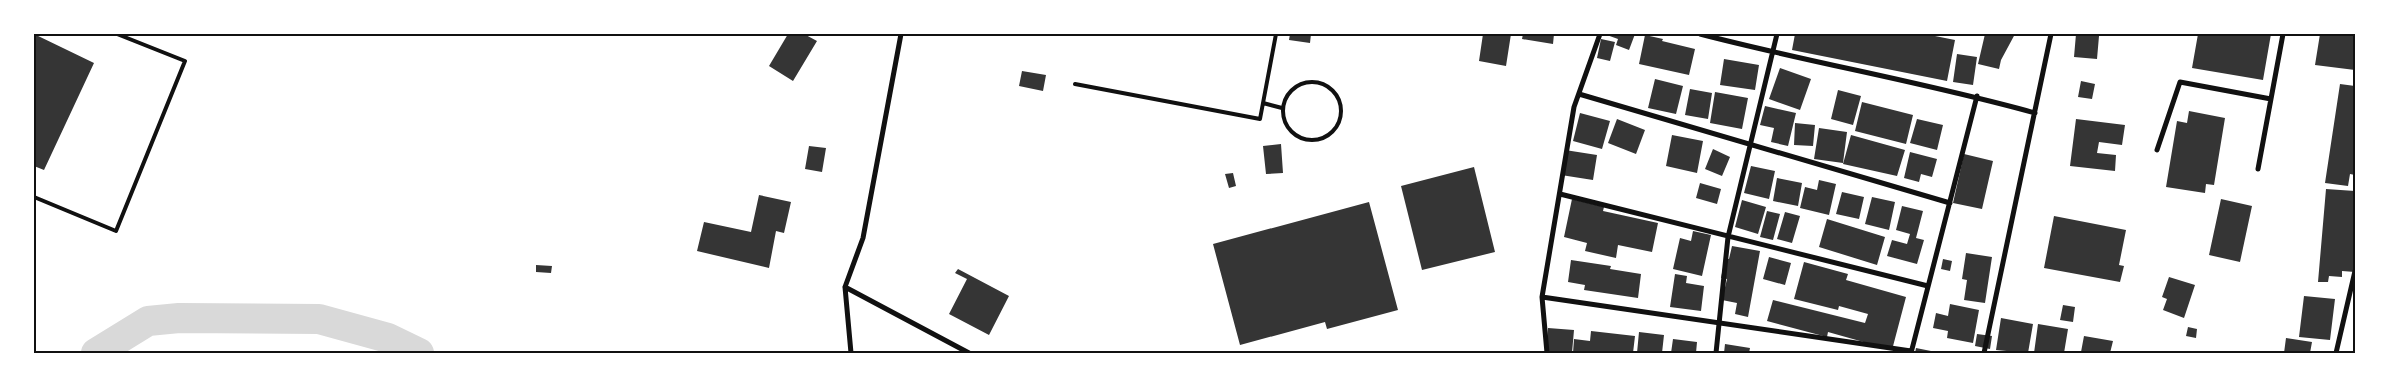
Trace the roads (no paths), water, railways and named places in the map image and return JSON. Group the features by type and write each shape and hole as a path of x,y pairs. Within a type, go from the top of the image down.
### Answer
{"street":[{"path":"851,353 845,287 863,238 901,34"},
{"path":"1547,353 1542,297 1574,107 1600,34"},
{"path":"1700,34 1772,53 1976,96 2035,113"},
{"path":"1716,353 1728,237 1777,34"},
{"path":"1984,353 2052,34"},
{"path":"2258,169 2283,34"},
{"path":"2157,150 2180,82 2271,100"},
{"path":"1579,94 1950,202"},
{"path":"1542,297 1911,352 1976,96"},
{"path":"1560,194 1928,286"},
{"path":"2336,353 2355,272"},
{"path":"845,287 969,353"}],"lane":[{"path":"34,197 116,230 184,61 117,34"},
{"path":"1075,84 1260,119 1276,34"},
{"path":"1306,82 1324,84 1338,96 1342,114 1334,131 1318,141 1300,138 1286,126 1282,108 1290,91 1306,82"},
{"path":"1263,103 1282,108"}],"waterway":[{"path":"96,353 148,321 179,318 319,319 388,338 419,353"}]}
